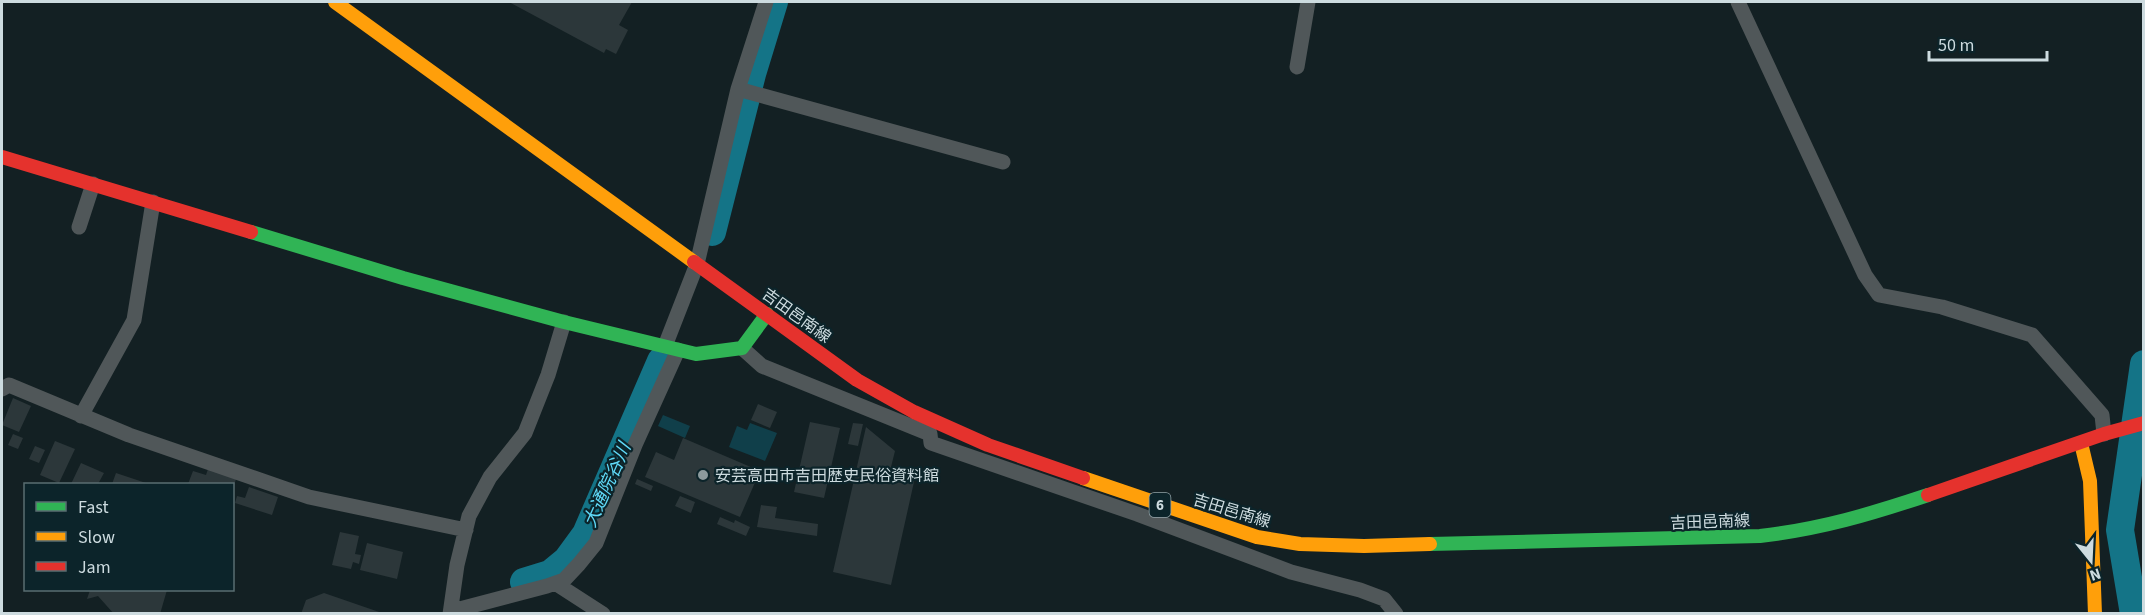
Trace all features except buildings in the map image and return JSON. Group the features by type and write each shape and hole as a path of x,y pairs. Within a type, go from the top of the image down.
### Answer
{"main road":[{"name":"吉田邑南線","path":"335,2 857,380 914,412 988,445 1257,537 1300,544 1364,546 1790,534 1863,517 2144,423"},
{"path":"2,157 403,278 564,322 696,354 742,348 767,314"},
{"path":"2081,443 2090,480 2095,614"}],"street":[{"path":"564,322 548,375 525,434 490,477 469,516 457,564 451,612 564,580 596,543 671,348 697,264 738,89 765,2"},
{"path":"1297,67 1308,2"},
{"path":"1738,2 1860,264 1879,295 1942,307 2032,335 2102,415 2108,434"},
{"path":"738,89 1003,162"},
{"path":"80,227 93,184"},
{"path":"81,416 134,320 153,202"},
{"path":"742,348 762,366 930,434 931,443 1127,510 1291,572 1368,593 1384,599 1396,614"},
{"path":"2,389 9,385 129,435 309,497 466,530"},
{"path":"555,583 603,614"}],"shaded area":[{"path":"663,415 690,426 685,438 658,426"},
{"path":"750,423 777,433 765,461 729,447 737,426 747,430"}],"waterway":[{"name":"大通院谷川","path":"712,232 752,74 774,2"},
{"name":"大通院谷川","path":"524,582 550,574 567,560 586,534 661,361"},
{"path":"2134,614 2120,530 2144,364"}],"traffic: fast":[{"path":"251,232 403,278 564,322 696,354 742,348 767,314"},
{"path":"1430,544 1760,536 1846,520 1928,495"}],"traffic: slow":[{"path":"335,2 694,262"},
{"path":"2081,443 2090,481 2095,614"},
{"path":"1083,478 1257,537 1300,544 1364,546 1430,544"}],"traffic: jam":[{"path":"2,157 251,232"},
{"path":"694,262 857,380 914,412 988,445 1083,478"},
{"path":"1928,495 2104,434 2144,423"}],"place":[{"name":"安芸高田市吉田歴史民俗資料館","path":"703,475"}]}
